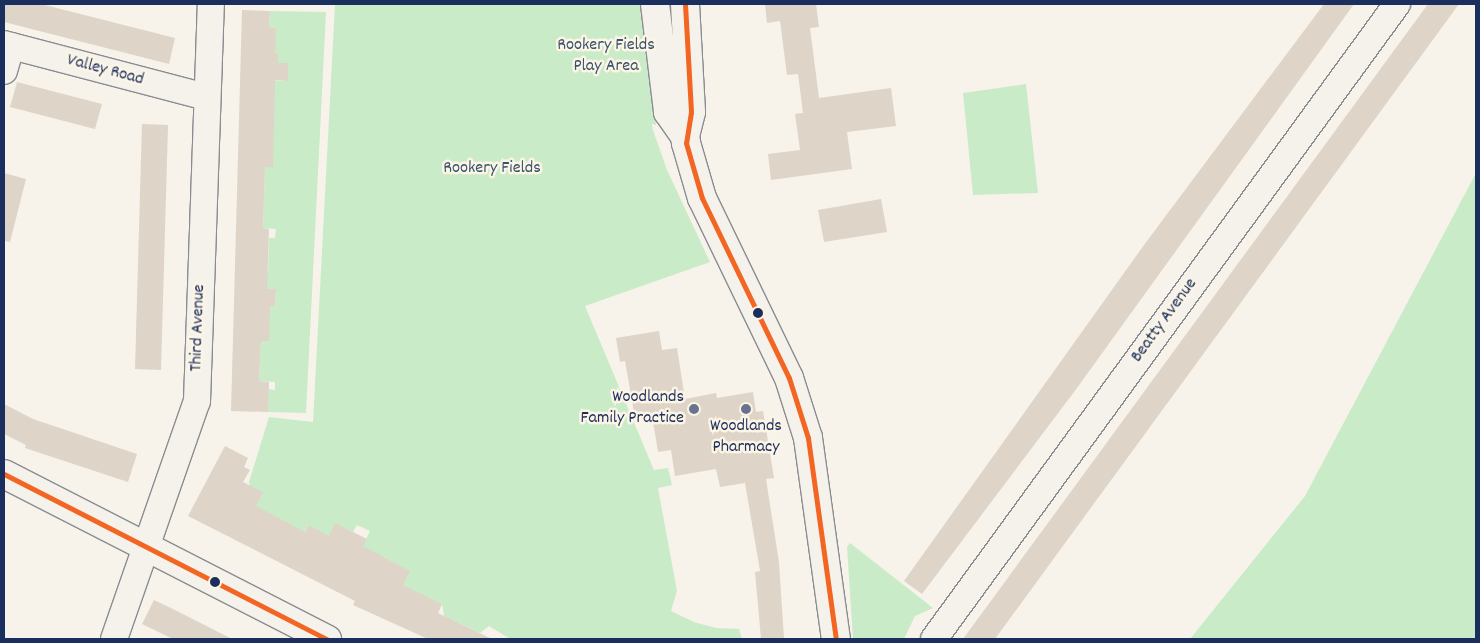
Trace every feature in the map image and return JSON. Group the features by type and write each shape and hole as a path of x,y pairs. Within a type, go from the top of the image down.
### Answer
{"street":[{"name":"Third Avenue","path":"114,639 197,401 206,97 211,4"},
{"path":"655,4 668,112 685,136 702,198 789,378 808,438 836,639"},
{"path":"685,4 691,112 685,136"},
{"name":"Beatty Avenue","path":"934,639 1397,4"},
{"name":"Valley Road","path":"7,45 206,97"},
{"path":"4,71 7,45"},
{"path":"4,474 327,639"}],"green space":[{"name":"Rookery Fields","path":"335,4 642,4 656,125 652,124 653,130 667,170 710,262 585,306 654,470 668,468 672,485 658,488 677,591 671,611 694,622 716,628 739,629 742,639 510,639 489,626 480,633 444,616 442,604 405,587 401,594 391,561 384,557 356,560 370,531 357,525 353,532 345,528 329,562 308,525 303,535 293,526 255,507 249,482 269,417 313,422"},
{"path":"270,11 326,12 306,413 268,412 267,389 275,390 275,382 259,381 261,341 269,341 266,306 275,306 276,289 262,289 268,271 269,238 275,238 276,229 263,228 265,167 273,167 267,80 287,81 288,63 278,63 268,53 276,28 269,27"},
{"path":"1026,84 1038,193 973,195 963,93"},
{"path":"1476,173 1476,639 1190,639 1305,496"},
{"path":"850,543 933,608 915,616 904,639 853,639 847,547"}],"building":[{"path":"4,4 41,4 175,38 169,64 4,22"},
{"path":"765,4 816,4 819,27 810,28 819,98 891,88 896,126 847,132 852,169 771,180 768,154 800,150 795,114 803,113 798,74 787,75 780,21 767,23"},
{"path":"1324,4 1354,4 1077,388 922,594 904,581 1144,245"},
{"path":"1428,4 1459,4 995,639 963,639"},
{"path":"242,10 270,11 269,27 276,28 275,53 278,53 278,63 288,63 288,81 275,80 273,167 265,167 263,228 269,229 267,289 276,289 275,306 270,306 269,341 261,341 259,381 269,382 268,412 231,411"},
{"path":"17,82 102,104 95,129 10,107"},
{"path":"142,124 168,125 161,370 135,369"},
{"path":"4,173 26,179 10,242 4,241"},
{"path":"881,199 887,232 824,242 818,210"},
{"name":"Woodlands Family Practice","path":"659,331 662,350 677,348 685,399 716,393 717,398 753,392 756,412 763,411 774,478 766,479 779,562 784,639 761,639 755,572 760,571 745,483 720,487 716,469 675,476 671,450 658,452 652,415 635,418 625,361 620,362 616,338"},
{"path":"4,404 33,419 137,454 128,482 25,448 26,445 4,434"},
{"path":"225,446 248,458 244,467 250,470 243,482 263,492 256,506 305,532 308,525 329,536 335,523 367,539 363,546 410,571 403,585 442,604 438,613 492,639 428,639 353,605 355,601 188,516"},
{"path":"154,600 232,639 173,639 142,624"}],"transit line":[{"path":"685,4 691,112 686,143 702,198 789,378 808,438 836,639"},
{"path":"4,474 327,639"}],"place":[{"name":"Woodlands Family Practice","path":"694,409"},
{"name":"Woodlands Pharmacy","path":"746,409"}],"park label":[{"name":"Rookery Fields Play Area","path":"606,57"}]}
